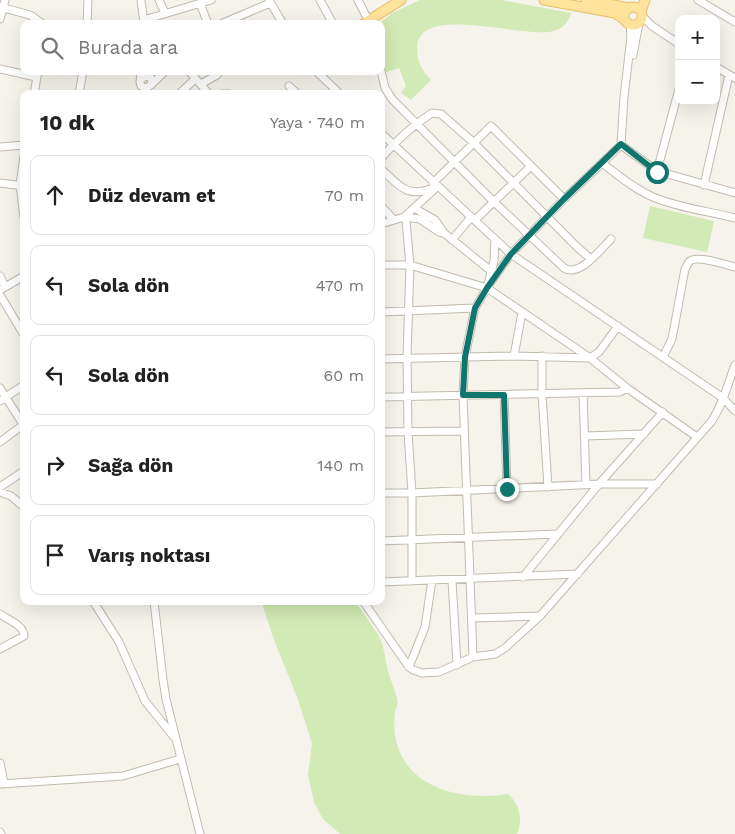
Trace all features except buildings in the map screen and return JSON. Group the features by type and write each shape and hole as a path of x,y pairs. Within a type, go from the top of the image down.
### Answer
{"main road":[{"path":"370,20 400,0"},
{"path":"544,0 615,13 636,19"},
{"path":"586,0 632,5 637,8 636,19"},
{"path":"636,19 645,0"},
{"path":"632,5 625,13 636,19"}],"street":[{"path":"0,18 1,8 5,0"},
{"path":"87,20 88,0"},
{"path":"142,0 144,20"},
{"path":"160,0 164,13"},
{"path":"148,20 164,13 211,0"},
{"path":"320,0 331,20"},
{"path":"358,0 366,20"},
{"path":"698,0 734,18"},
{"path":"230,20 269,2 280,20"},
{"path":"200,3 206,20"},
{"path":"1,8 30,15 37,20"},
{"path":"636,19 652,26 675,41"},
{"path":"624,97 638,34 636,19"},
{"path":"473,657 463,395 465,357 475,308 511,254 621,144 631,37 636,19"},
{"path":"638,34 652,26"},
{"path":"0,69 20,72"},
{"path":"704,185 732,76 720,69"},
{"path":"35,90 37,75"},
{"path":"80,90 82,75"},
{"path":"149,89 161,75"},
{"path":"192,75 206,90"},
{"path":"201,84 217,75"},
{"path":"320,75 336,90"},
{"path":"382,75 388,93 416,124 493,202 567,270 577,270 612,239"},
{"path":"145,76 144,88 149,89"},
{"path":"145,76 152,81 149,89"},
{"path":"140,90 145,76"},
{"path":"183,90 195,79"},
{"path":"289,86 294,90"},
{"path":"657,172 675,104"},
{"path":"385,154 416,124 432,112 441,114 474,143 512,183 591,259"},
{"path":"404,217 454,162 492,126 564,199"},
{"path":"385,138 511,254 723,398 735,411"},
{"path":"621,144 657,172 735,192"},
{"path":"0,147 20,145"},
{"path":"602,163 627,182 651,196 676,205 735,218"},
{"path":"452,240 531,166"},
{"path":"385,173 404,190 413,193 435,185"},
{"path":"0,183 20,186"},
{"path":"414,208 435,220 444,233 491,271"},
{"path":"385,210 394,220"},
{"path":"404,217 410,265 407,358 408,432 412,493 412,581"},
{"path":"385,223 404,217 420,219 439,232 444,233"},
{"path":"487,288 495,240"},
{"path":"663,357 672,339 689,262 694,259 701,259 735,267"},
{"path":"385,265 410,265 487,288 590,358 627,388 697,437"},
{"path":"0,276 3,288 20,278"},
{"path":"0,296 20,328"},
{"path":"385,312 475,308"},
{"path":"514,356 522,312"},
{"path":"385,359 514,356 590,358 599,352 618,326"},
{"path":"542,356 542,394 548,487"},
{"path":"366,605 409,667 422,673 439,672 473,657 494,654 505,648 540,616 578,574 716,414 735,364"},
{"path":"0,388 3,399 20,421"},
{"path":"3,399 20,388"},
{"path":"385,397 620,392 627,388"},
{"path":"583,393 586,485"},
{"path":"504,395 507,489"},
{"path":"523,576 599,484 663,412"},
{"path":"0,442 20,427"},
{"path":"385,432 464,431"},
{"path":"585,436 644,434"},
{"path":"0,487 20,474"},
{"path":"385,493 599,484 657,484"},
{"path":"0,492 11,496 20,503"},
{"path":"385,542 557,534"},
{"path":"385,582 578,574"},
{"path":"409,667 426,627 432,580"},
{"path":"452,580 457,665"},
{"path":"96,605 119,642 145,701 175,740"},
{"path":"154,605 162,680 175,740 200,834"},
{"path":"0,614 20,627 24,632 24,636 0,649"},
{"path":"472,618 540,616"},
{"path":"0,763 2,784 123,776 180,759"}],"green space":[{"path":"420,0 502,0 571,13 568,21 562,27 557,30 543,32 476,26 454,25 435,27 422,35 417,49 421,66 431,80 411,100 401,93 406,86 399,68 385,72 384,20 392,13"},
{"path":"650,206 714,221 707,252 643,238"},
{"path":"262,605 358,605 382,643 388,670 398,700 395,713 395,730 396,740 402,757 412,771 425,781 440,788 473,796 508,794 519,812 520,823 517,834 340,834 323,819 314,802 308,775 312,743 297,697"}],"route":[{"path":"507,489 504,395 463,395 465,357 475,308 511,254 621,144 657,172"}]}
